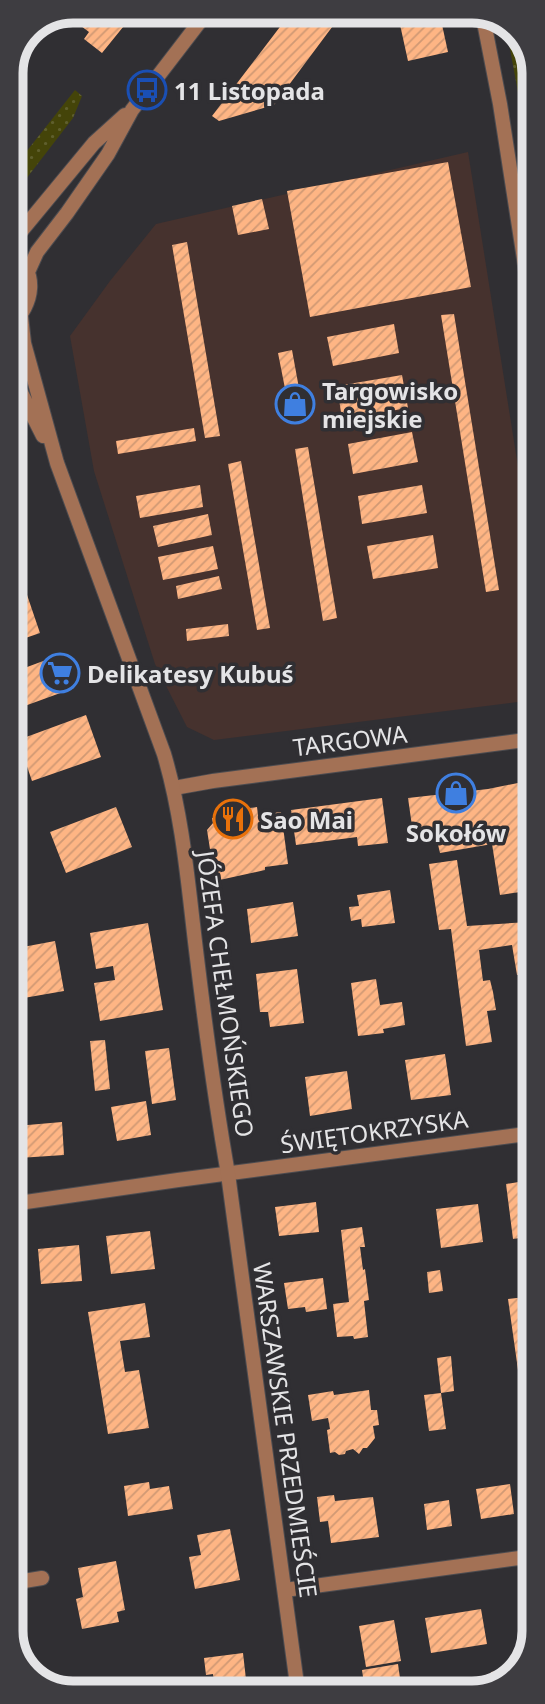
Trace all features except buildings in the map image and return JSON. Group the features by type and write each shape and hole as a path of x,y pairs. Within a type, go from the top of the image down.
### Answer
{"street":[{"path":"28,272 37,252 108,154 132,110 199,23"},
{"path":"484,24 522,246"},
{"path":"23,228 94,143 132,110"},
{"path":"23,263 28,272 30,292 23,311"},
{"name":"JÓZEFA CHEŁMOŃSKIEGO","path":"23,340 57,463 164,754 174,788 228,1174"},
{"name":"JÓZEFA CHEŁMOŃSKIEGO","path":"23,396 57,463"},
{"name":"TARGOWA","path":"174,788 522,740"},
{"name":"ŚWIĘTOKRZYSKA","path":"23,1202 522,1135"},
{"name":"WARSZAWSKIE PRZEDMIEŚCIE","path":"228,1174 297,1681"},
{"path":"285,1590 522,1558"},
{"path":"23,1581 43,1578"}],"shaded area":[{"path":"508,38 521,60 522,114"},
{"path":"75,90 82,96 73,118 23,180 23,156"},
{"name":"Targowisko miejskie","path":"468,152 522,492 522,701 214,740 187,727 155,664 94,471 70,336 156,224"}],"place":[{"name":"11 Listopada","path":"147,90"},
{"name":"Targowisko miejskie","path":"295,404"},
{"name":"Delikatesy Kubuś","path":"60,673"},
{"name":"Sokołów","path":"456,793"},
{"name":"Sao Mai","path":"233,819"}]}
